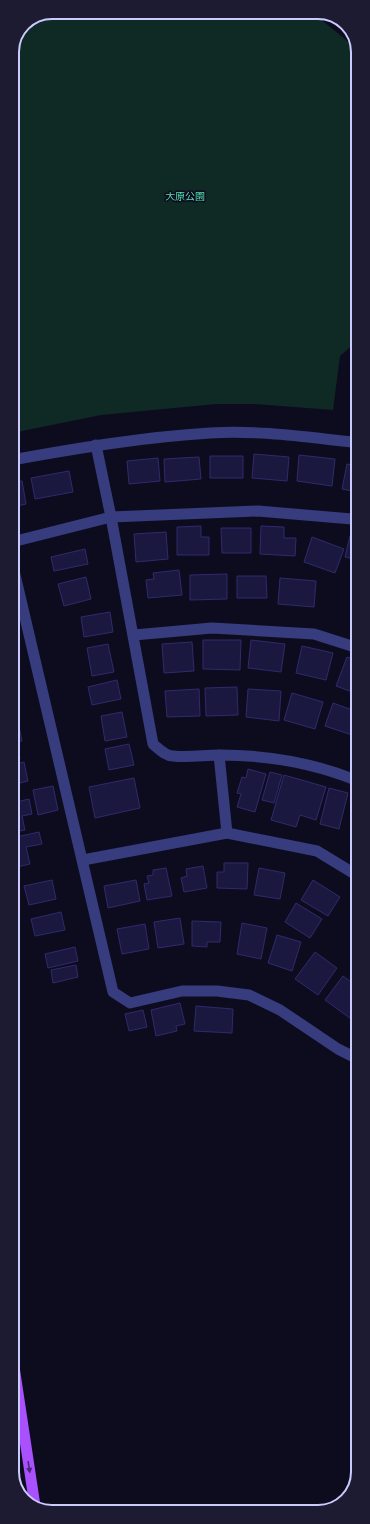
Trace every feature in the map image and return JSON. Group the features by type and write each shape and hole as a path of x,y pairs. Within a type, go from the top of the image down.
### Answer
{"main road":[{"path":"19,1400 34,1500"}],"street":[{"path":"19,459 96,445 211,433 278,433 351,442"},
{"path":"96,445 134,635 153,744 160,751 172,756 252,756 306,764 351,779"},
{"path":"19,540 111,518 258,511 351,519"},
{"path":"19,591 113,992 130,1002 182,991 217,991 249,995 280,1010 338,1049 351,1056"},
{"path":"134,635 212,628 314,634 351,646"},
{"path":"219,755 228,833"},
{"path":"83,860 228,833 317,851 351,872"}],"green space":[{"name":"大原公園","path":"52,19 321,19 349,43 351,52 351,346 340,356 333,410 255,404 216,404 101,415 19,432 19,52 22,39 34,25 39,22"}],"building":[{"path":"254,454 289,457 287,481 252,478"},
{"path":"299,455 335,459 332,486 297,481"},
{"path":"210,456 243,456 243,478 210,478"},
{"path":"199,457 201,479 165,482 164,459"},
{"path":"158,458 160,481 129,484 127,461"},
{"path":"347,464 351,465 351,491 342,489"},
{"path":"69,471 73,492 35,499 31,478"},
{"path":"19,481 22,481 26,504 19,506"},
{"path":"201,526 201,537 209,537 209,555 177,555 177,527"},
{"path":"261,526 284,527 284,538 296,538 295,556 260,554"},
{"path":"221,528 251,528 251,553 222,553"},
{"path":"166,532 168,559 136,562 134,534"},
{"path":"350,536 351,536 351,558 345,557"},
{"path":"312,537 344,549 335,573 304,562"},
{"path":"85,549 88,564 54,571 51,557"},
{"path":"179,570 182,595 148,598 146,580 154,579 153,573"},
{"path":"227,574 227,599 190,600 190,575"},
{"path":"237,576 266,576 267,598 237,598"},
{"path":"86,577 91,599 64,606 58,584"},
{"path":"280,578 316,581 314,607 278,604"},
{"path":"110,612 113,632 84,637 81,617"},
{"path":"203,640 241,640 240,670 203,669"},
{"path":"251,640 285,644 281,672 248,668"},
{"path":"192,642 194,671 164,673 162,644"},
{"path":"108,644 114,672 92,676 87,648"},
{"path":"302,646 333,653 326,680 296,673"},
{"path":"347,657 351,658 351,691 336,686"},
{"path":"117,680 121,699 92,705 88,687"},
{"path":"237,687 238,715 206,716 205,688"},
{"path":"199,689 200,716 167,717 165,691"},
{"path":"248,689 281,691 279,721 246,717"},
{"path":"292,693 323,702 315,729 284,720"},
{"path":"333,703 351,709 351,735 325,726"},
{"path":"122,712 127,737 105,741 101,716"},
{"path":"19,726 22,741 19,742"},
{"path":"129,744 134,765 109,770 105,749"},
{"path":"24,762 28,781 19,783 19,763"},
{"path":"248,769 266,774 255,812 237,807 241,794 237,793 242,777 246,778"},
{"path":"270,772 282,775 274,803 262,800"},
{"path":"284,775 326,787 316,820 300,815 296,827 271,820"},
{"path":"134,778 140,808 95,818 89,787"},
{"path":"53,786 58,810 38,815 33,790"},
{"path":"329,788 348,793 339,829 320,824"},
{"path":"29,799 32,814 22,816 25,830 19,831 19,801"},
{"path":"39,832 42,844 26,847 30,864 19,867 19,836"},
{"path":"224,863 248,863 247,889 217,888 217,872 224,872"},
{"path":"203,866 207,888 184,892 181,878 187,876 186,869"},
{"path":"166,868 172,896 147,900 144,884 149,883 147,876 153,875 153,870"},
{"path":"259,868 285,873 280,899 254,895"},
{"path":"52,880 56,899 29,905 24,886"},
{"path":"136,880 140,901 108,908 104,886"},
{"path":"313,880 340,897 328,916 301,900"},
{"path":"296,903 322,919 310,938 285,922"},
{"path":"61,912 65,930 35,936 31,919"},
{"path":"180,918 184,944 158,948 154,922"},
{"path":"192,921 221,922 220,942 207,942 207,947 192,946"},
{"path":"242,923 267,928 261,959 237,954"},
{"path":"145,924 149,949 122,954 117,929"},
{"path":"277,935 301,942 292,971 268,963"},
{"path":"75,947 78,961 48,968 45,954"},
{"path":"315,952 337,968 318,995 295,979"},
{"path":"76,965 78,977 53,983 51,970"},
{"path":"343,976 351,982 351,1019 325,1000"},
{"path":"180,1003 185,1024 176,1026 177,1031 156,1036 151,1010"},
{"path":"196,1006 233,1009 232,1033 194,1031"},
{"path":"143,1010 147,1027 129,1031 125,1014"}]}
